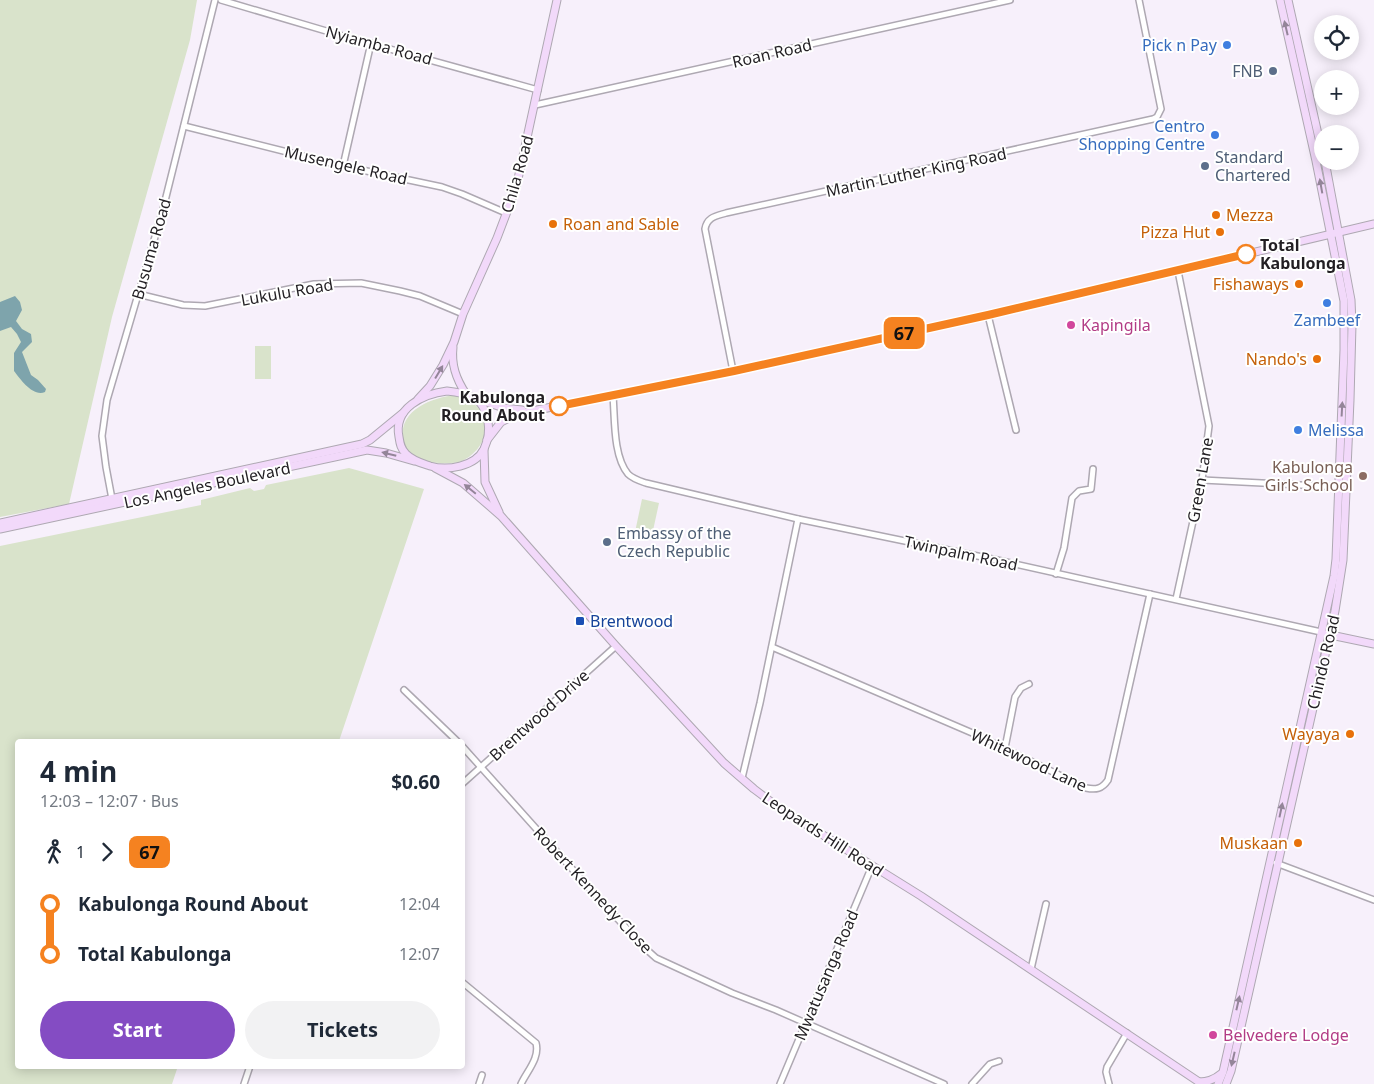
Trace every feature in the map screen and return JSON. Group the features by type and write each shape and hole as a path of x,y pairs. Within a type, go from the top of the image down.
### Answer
{"main road":[{"name":"Chila Road","path":"418,399 440,371 454,342 463,314 516,188 557,0"},
{"path":"1280,0 1334,233"},
{"path":"1288,0 1316,125"},
{"path":"1326,170 1334,233"},
{"path":"487,440 501,422 510,416 734,371 988,315 1374,224"},
{"name":"Chindo Road","path":"1227,1083 1320,632 1334,576 1350,400 1351,300 1334,233"},
{"name":"Chila Road","path":"454,342 453,370 466,394"},
{"path":"474,398 483,406 488,430 484,450 474,460 465,465 435,468 414,461 402,450 398,431 403,413 418,399 435,392 447,391 466,394 509,410 537,410"},
{"name":"Los Angeles Boulevard","path":"0,523 362,444 370,440 403,413"},
{"name":"Los Angeles Boulevard","path":"0,529 368,450 414,461"},
{"name":"Leopards Hill Road","path":"484,450 485,482 501,516"},
{"name":"Leopards Hill Road","path":"435,468 463,483 501,516 616,646 724,763 778,807 920,896 1201,1083"},
{"name":"Chindo Road","path":"1218,1084 1335,612 1341,576 1343,487"},
{"name":"Twinpalm Road","path":"1320,632 1374,644"},
{"path":"1201,1083 1216,1078 1222,1072"}],"street":[{"name":"Busuma Road","path":"112,499 106,467 102,427 107,400 162,213 215,0"},
{"name":"Nyiamba Road","path":"221,0 538,90"},
{"name":"Roan Road","path":"535,105 1010,0"},
{"name":"Martin Luther King Road","path":"734,371 705,229 709,219 726,213 1157,117 1161,109 1139,0"},
{"path":"343,166 371,43"},
{"name":"Musengele Road","path":"184,126 343,166 442,187 506,213"},
{"name":"Green Lane","path":"1176,599 1202,480 1209,436 1208,417 1178,271"},
{"name":"Lukulu Road","path":"138,294 183,304 205,306 314,284 361,283 400,290 420,296 463,314"},
{"path":"988,315 1016,430"},
{"name":"Twinpalm Road","path":"613,396 618,452 628,473 633,478 798,520 1176,599 1320,632"},
{"path":"1056,574 1064,548 1072,498 1079,491 1091,489 1093,469"},
{"path":"1202,480 1343,487"},
{"path":"742,778 772,648 798,520"},
{"name":"Whitewood Lane","path":"772,648 1005,748 1086,788 1099,788 1104,784 1110,770 1150,594"},
{"name":"Brentwood Drive","path":"465,781 616,646"},
{"path":"1005,748 1015,697 1021,688 1030,684"},
{"path":"404,690 455,739"},
{"name":"Robert Kennedy Close","path":"465,749 600,900 656,958 732,993 944,1084"},
{"path":"1274,862 1374,900"},
{"name":"Mwatusanga Road","path":"780,1084 872,866"},
{"path":"1031,969 1046,904"},
{"path":"465,984 536,1043 536,1056 521,1084"},
{"path":"1109,1084 1106,1072 1107,1067 1127,1033"},
{"path":"972,1084 990,1064 999,1061"},
{"path":"244,1084 249,1069"},
{"path":"479,1084 482,1075"}],"green space":[{"path":"0,0 197,0 190,40 112,317 69,504 0,517"},
{"path":"255,346 271,346 271,379 255,379"},
{"path":"456,395 474,404 485,419 484,437 477,450 462,461 448,463 431,462 409,454 403,445 403,428 406,420 419,407 428,402"},
{"path":"349,468 424,489 340,739 15,739 15,1069 177,1069 172,1084 0,1084 0,546 201,505 201,500 250,488 254,491 264,489 266,485"},
{"path":"642,499 659,503 652,535 635,532"}],"water":[{"path":"15,296 20,302 22,310 16,321 22,329 31,334 32,342 22,352 31,375 46,389 45,392 41,393 32,390 14,371 14,353 21,342 11,327 0,331 0,302"}],"bus line":[{"name":"67","path":"559,406 734,371 988,315 1246,254"}],"place":[{"name":"Pick n Pay","path":"1227,45"},
{"name":"FNB","path":"1273,71"},
{"name":"Centro Shopping Centre","path":"1215,135"},
{"name":"Standard Chartered","path":"1205,166"},
{"name":"Mezza","path":"1216,215"},
{"name":"Roan and Sable","path":"553,224"},
{"name":"Pizza Hut","path":"1220,232"},
{"name":"Total Kabulonga","path":"1246,254"},
{"name":"Fishaways","path":"1299,284"},
{"name":"Zambeef","path":"1327,303"},
{"name":"Kapingila","path":"1071,325"},
{"name":"Nando's","path":"1317,359"},
{"name":"Kabulonga Round About","path":"559,406"},
{"name":"Melissa","path":"1298,430"},
{"name":"Kabulonga Girls School","path":"1363,476"},
{"name":"Embassy of the Czech Republic","path":"607,542"},
{"name":"Brentwood","path":"580,621"},
{"name":"Wayaya","path":"1350,734"},
{"name":"Muskaan","path":"1298,843"},
{"name":"Belvedere Lodge","path":"1213,1035"}]}
